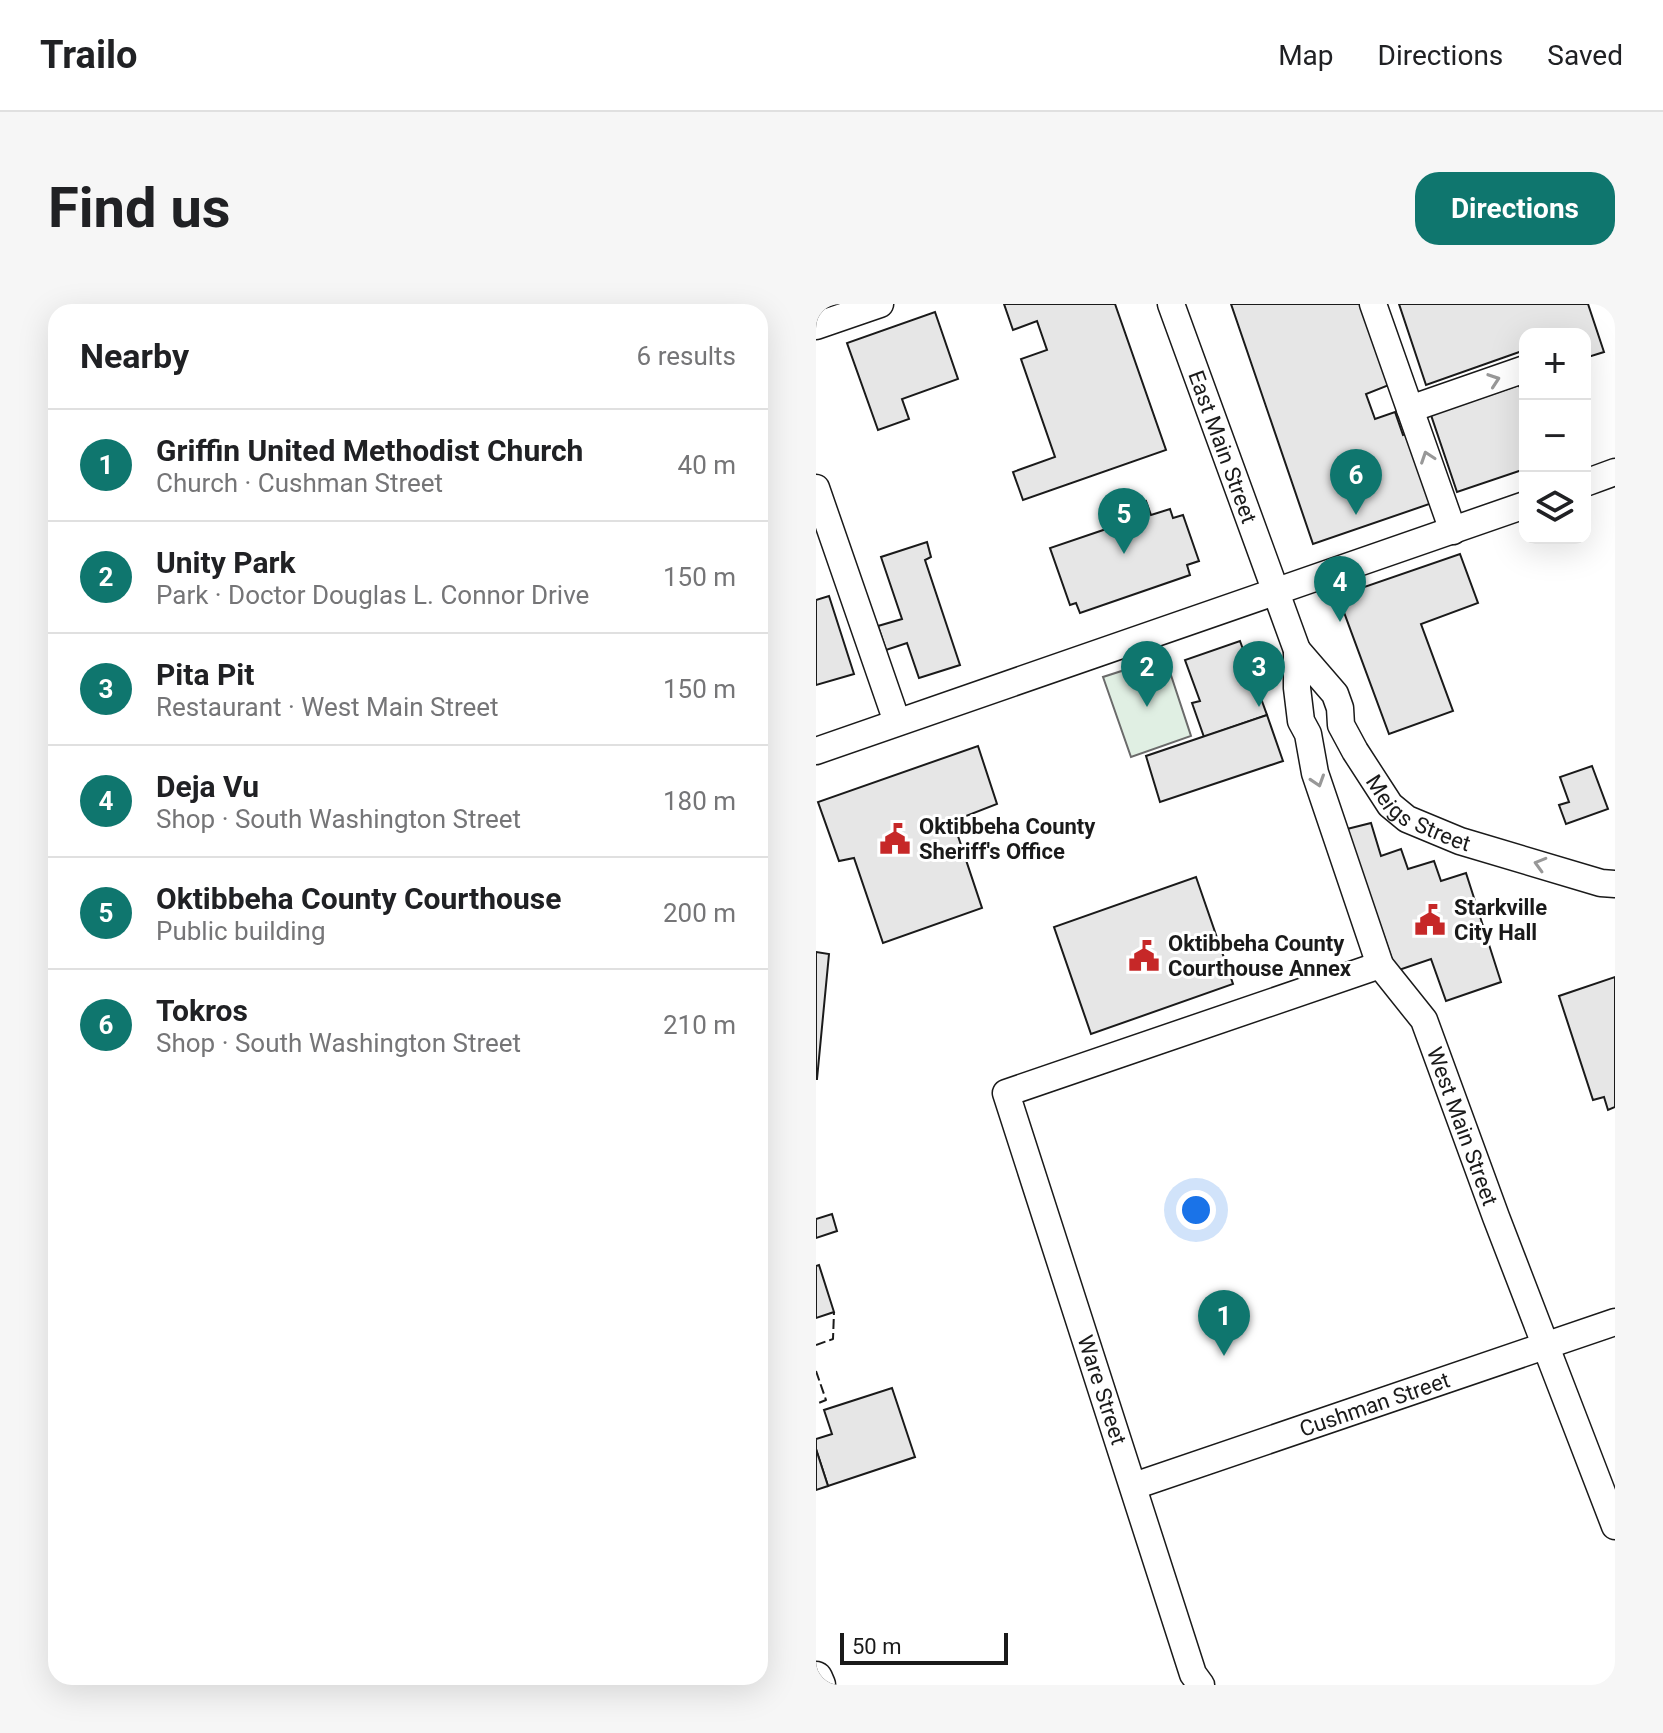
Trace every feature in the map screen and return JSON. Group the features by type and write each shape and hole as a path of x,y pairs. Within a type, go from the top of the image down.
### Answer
{"main road":[{"path":"816,1678 819,1685"}],"street":[{"path":"816,326 880,304"},
{"name":"East Main Street","path":"1171,304 1275,592"},
{"path":"1373,304 1453,531"},
{"path":"1410,409 1519,371"},
{"path":"1591,481 1615,472"},
{"path":"816,488 897,722"},
{"path":"816,751 1519,507"},
{"name":"West Main Street","path":"1275,592 1297,650 1301,721 1308,734 1315,773 1380,965 1424,1020 1615,1526"},
{"name":"Meigs Street","path":"1297,650 1335,694 1341,725 1390,805 1407,819 1460,841 1601,883 1615,884"},
{"path":"1308,734 1318,737 1326,735 1335,732 1341,725"},
{"name":"Ware Street","path":"1201,1685 1193,1674 1006,1093 1380,965"},
{"name":"Cushman Street","path":"1134,1486 1615,1322"}],"green space":[{"path":"1165,657 1191,736 1131,757 1103,677"}],"building":[{"path":"1004,304 1115,304 1166,450 1023,500 1013,472 1055,457 1021,359 1047,350 1037,321 1013,330"},
{"path":"1231,304 1361,304 1389,385 1366,394 1375,419 1395,412 1403,435 1414,431 1438,501 1313,544"},
{"path":"1399,304 1588,304 1604,352 1591,356 1591,328 1519,328 1519,352 1426,385"},
{"path":"935,312 958,379 902,399 909,419 878,430 847,343"},
{"path":"1519,385 1519,471 1457,492 1431,415"},
{"path":"1146,501 1151,515 1170,509 1173,518 1183,515 1199,561 1187,565 1190,575 1080,613 1076,603 1070,605 1050,548 1115,526 1111,513"},
{"path":"927,542 931,557 925,560 960,665 919,678 907,643 886,650 878,626 902,619 881,557"},
{"path":"1460,554 1478,603 1421,624 1453,711 1389,734 1338,596"},
{"path":"829,596 854,674 816,685 816,600"},
{"path":"1240,641 1267,715 1204,737 1192,703 1200,701 1185,660"},
{"path":"1267,715 1283,761 1160,802 1146,756"},
{"name":"Oktibbeha County Sheriff's Office","path":"978,746 997,804 953,821 982,908 883,943 854,858 839,861 818,802"},
{"path":"1592,766 1608,809 1566,824 1559,805 1569,802 1560,777"},
{"name":"Starkville City Hall","path":"1371,823 1381,856 1401,849 1408,869 1434,861 1441,881 1466,873 1501,982 1446,1001 1431,959 1396,971 1347,829"},
{"name":"Oktibbeha County Courthouse Annex","path":"1196,877 1233,984 1091,1034 1054,927"},
{"path":"816,952 829,954 817,1079 816,1079"},
{"path":"1615,977 1615,1107 1608,1110 1604,1097 1593,1100 1559,996"},
{"path":"832,1214 837,1231 816,1238 816,1219"},
{"path":"819,1265 834,1312 816,1318 816,1266"},
{"path":"892,1388 915,1457 828,1486 816,1449 816,1439 832,1434 824,1410"},
{"path":"816,1449 828,1486 816,1490"}],"fence":[{"path":"816,1345 833,1339 834,1312"},
{"path":"816,1371 826,1400 816,1404"}],"place":[{"name":"Tokros","path":"1356,515"},
{"name":"Oktibbeha County Courthouse","path":"1124,554"},
{"name":"Deja Vu","path":"1340,622"},
{"name":"Unity Park","path":"1147,707"},
{"name":"Pita Pit","path":"1259,707"},
{"name":"Oktibbeha County Sheriff's Office","path":"895,839"},
{"name":"Starkville City Hall","path":"1430,920"},
{"name":"Oktibbeha County Courthouse Annex","path":"1144,956"},
{"name":"Griffin United Methodist Church","path":"1224,1356"}]}
